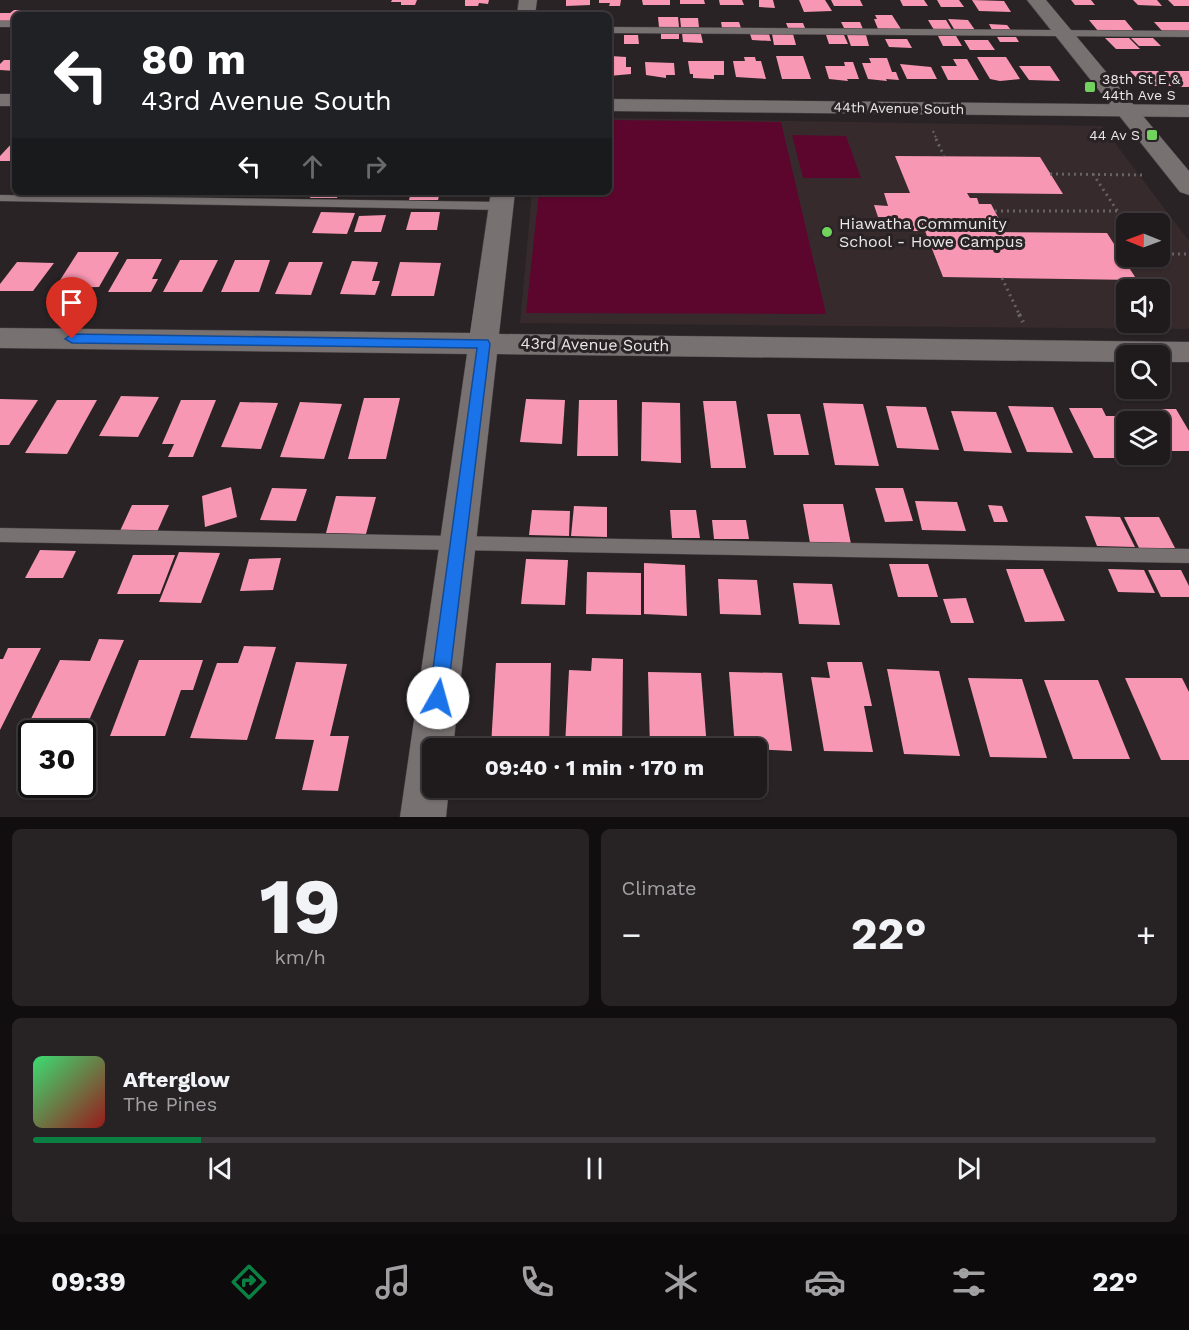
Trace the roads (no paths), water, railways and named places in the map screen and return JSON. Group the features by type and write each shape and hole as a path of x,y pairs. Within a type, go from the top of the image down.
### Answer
{"street":[{"path":"1036,0 1189,187"},
{"name":"44th Avenue South","path":"612,105 1189,111"},
{"path":"423,817 501,199"},
{"name":"43rd Avenue South","path":"0,338 1189,352"}],"lane":[{"path":"612,30 1189,34"},
{"path":"0,198 501,199"},
{"path":"0,535 1189,556"}],"place":[{"name":"38th St E & 44th Ave S","path":"1090,87"},
{"name":"44 Av S","path":"1152,135"},
{"name":"Hiawatha Community School - Howe Campus","path":"827,232"}]}
